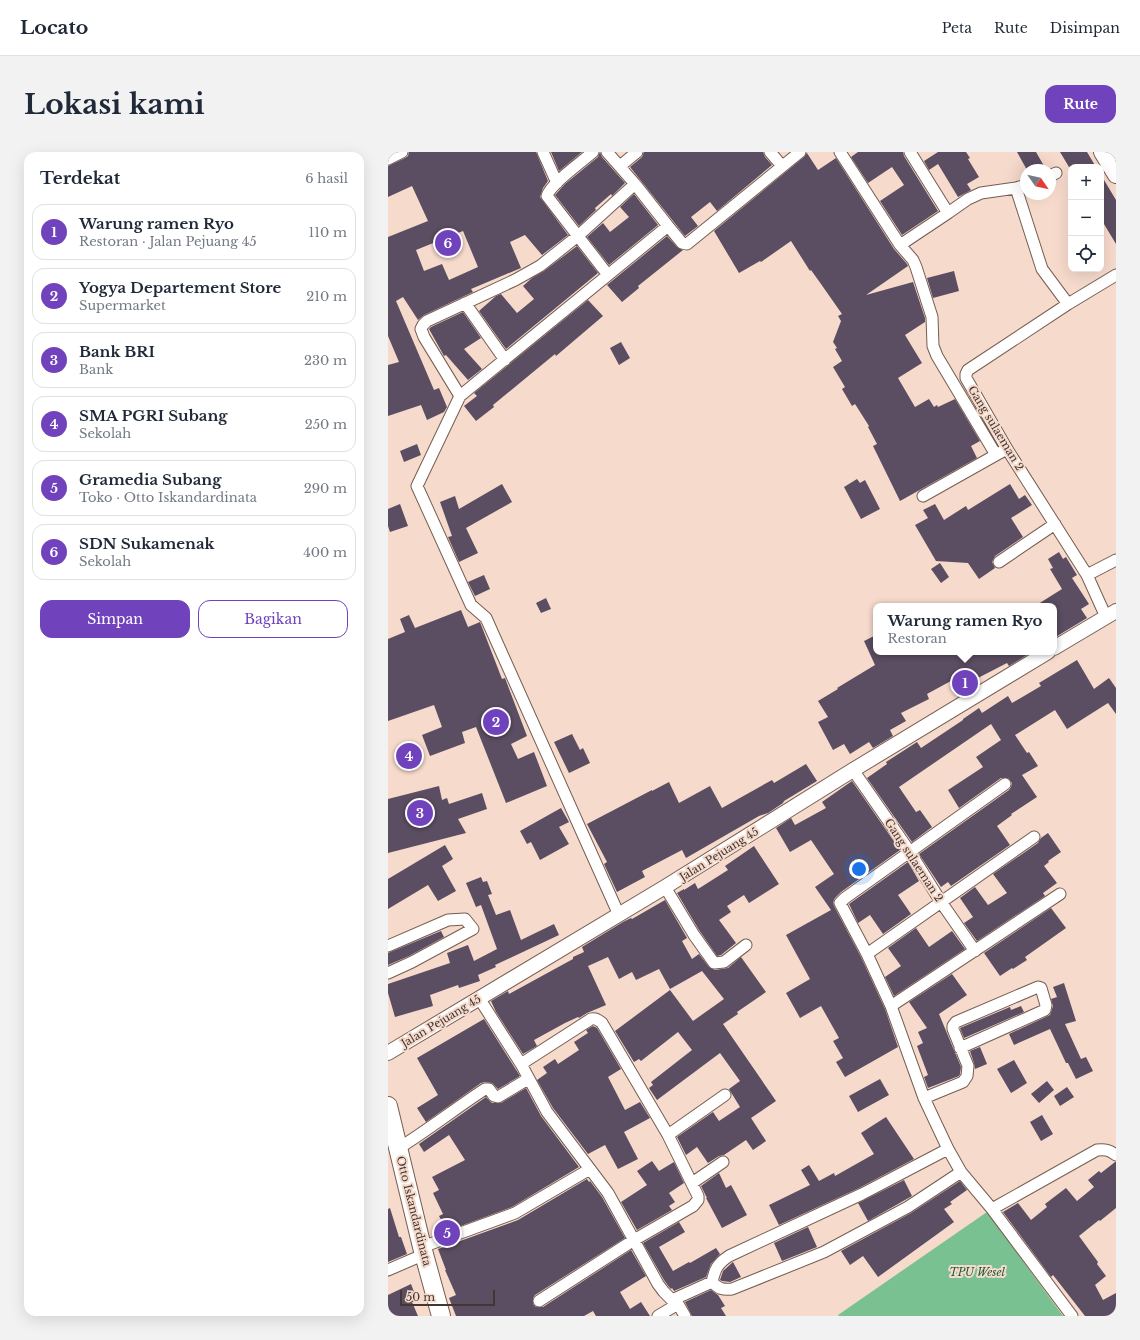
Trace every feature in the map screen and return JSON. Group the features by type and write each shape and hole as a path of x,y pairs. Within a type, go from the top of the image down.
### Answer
{"main road":[{"path":"1102,152 1116,174"},
{"name":"Otto Iskandardinata","path":"388,1106 394,1145 400,1157 441,1316"}],"street":[{"path":"388,159 402,152"},
{"path":"543,152 557,183"},
{"path":"594,152 557,183 548,193 548,198 608,275"},
{"path":"607,152 635,184 682,243 687,244 800,152"},
{"path":"620,166 638,152"},
{"path":"770,152 782,166"},
{"path":"840,152 900,245 913,260 919,274 932,317 933,346 937,356 996,455"},
{"path":"910,152 948,213"},
{"path":"460,396 424,337 421,329 423,325 427,321 527,274 540,266 578,236 635,184"},
{"path":"900,245 968,199 981,193 1020,187"},
{"path":"1024,200 1042,269 1068,304"},
{"path":"619,915 486,618 471,604 417,486 460,396 668,226"},
{"name":"Gang sulaeman 2","path":"1111,614 1007,449 966,378 966,374 968,370 1068,304 1116,275"},
{"path":"465,303 505,360"},
{"path":"923,496 1007,449"},
{"path":"1000,562 1055,524"},
{"path":"1087,576 1116,560"},
{"path":"1057,646 1111,614"},
{"name":"Jalan Pejuang 45","path":"388,1053 619,915 853,770 1043,655"},
{"name":"Gang sulaeman 2","path":"853,770 910,852 941,902 975,951"},
{"path":"1005,784 840,903 867,954 891,1006 924,1098 948,1149 961,1172 992,1209 1072,1316"},
{"path":"867,954 1034,836"},
{"path":"665,887 694,935 714,963 724,962 746,945"},
{"path":"891,1006 1060,894"},
{"path":"388,946 448,920 464,919 473,929 412,962 388,973"},
{"path":"924,1098 963,1082 967,1076 968,1066 960,1048 953,1029 956,1022 1038,987 1041,988 1046,1005 1045,1010 960,1048"},
{"path":"478,998 520,1064 547,1112 608,1193 658,1284 675,1302 685,1316"},
{"path":"520,1064 590,1019 596,1018 602,1023 668,1135 698,1196 698,1200 693,1206 634,1240 539,1301"},
{"path":"394,1145 485,1089 489,1089 494,1096 498,1097 528,1079"},
{"path":"668,1135 725,1095"},
{"path":"658,1316 675,1302 712,1282 715,1269 729,1256 862,1194 948,1149"},
{"path":"992,1209 1097,1150 1103,1149 1116,1155"},
{"path":"692,1183 723,1162"},
{"path":"388,1270 423,1250 515,1213 590,1170"},
{"path":"712,1282 718,1288 723,1290 732,1289 824,1252 908,1207 961,1172"}],"green space":[{"name":"TPU Wesel","path":"987,1212 1063,1316 838,1315"}],"building":[{"path":"409,152 536,152 548,181 543,188 540,197 568,235 542,255 525,235 510,242 521,268 471,289 473,292 424,315 418,320 403,297 396,301 434,390 439,388 447,407 444,412 427,420 421,405 388,416 388,365 399,362 388,336 388,237 428,221 412,186 388,197 388,166 408,156","holes":["463,231 478,267 449,280 442,264 424,271 416,250"]},
{"path":"551,152 582,152 559,171"},
{"path":"600,152 602,157 625,183 612,196 611,194 595,208 596,210 579,226 555,195 565,184 598,157"},
{"path":"644,152 763,152 765,157 772,165 717,211 710,202 691,217 698,226 685,236 630,167 642,157"},
{"path":"858,152 903,152 938,211 902,235 880,201 904,185 892,167 868,183 851,157"},
{"path":"938,152 966,152 970,158 968,159 979,177 967,184 971,190 958,197 938,164 929,170 924,161"},
{"path":"1017,152 1036,152 1043,164 1024,164"},
{"path":"1060,152 1087,152 1094,164 1068,164 1068,165"},
{"path":"807,153 818,170 836,158 894,249 908,266 866,295 913,282 925,322 905,335 922,363 898,378 915,407 929,399 934,407 937,405 938,407 955,399 980,441 971,446 977,458 900,501 873,446 877,444 868,427 869,426 855,404 852,406 842,389 845,387 833,367 842,361 833,342 841,321 838,316 842,314 811,270 810,271 791,241 761,262 760,261 739,273 714,231"},
{"path":"1104,180 1116,200 1116,244 1104,224"},
{"path":"634,194 658,225 609,265 587,237 603,223 610,232 629,217 620,207"},
{"path":"667,236 677,247 683,250 638,286 639,288 622,302 607,285"},
{"path":"577,246 598,273 506,349 479,311 496,296 501,294 517,313 534,299 523,286"},
{"path":"954,271 959,291 933,298 927,278"},
{"path":"588,300 603,316 556,356 555,354 493,405 494,407 476,421 464,406 477,396 474,393"},
{"path":"463,312 481,338 464,349 482,369 468,380 446,355 444,356 429,329"},
{"path":"621,342 630,358 619,365 610,348"},
{"path":"417,444 421,455 404,462 400,451"},
{"path":"857,479 860,483 865,480 880,509 861,519 844,487"},
{"path":"502,484 512,502 466,528 478,553 459,562 448,537 452,536 440,502 455,496 459,509"},
{"path":"1010,484 1019,499 1025,495 1032,505 1011,518 1023,537 995,556 992,562 995,568 979,579 968,563 936,561 915,525 928,518 923,510 935,504 944,520 966,506 968,510"},
{"path":"400,504 408,526 390,532 388,526 388,509"},
{"path":"1059,552 1063,559 1066,557 1077,575 1072,578 1089,604 1081,609 1087,618 1057,636 1057,603 1040,603 1062,589 1050,569 1053,568 1048,559"},
{"path":"940,563 949,577 941,583 931,569"},
{"path":"484,575 490,589 475,596 468,582"},
{"path":"546,598 551,609 541,613 536,603"},
{"path":"461,610 468,627 480,622 502,679 505,678 527,736 511,744 518,759 534,752 547,786 506,803 476,727 462,732 465,743 430,756 422,735 442,727 434,705 388,721 388,639 405,632 400,619 409,615 415,628"},
{"path":"873,636 873,655 1027,655 1009,666 1007,663 976,679 971,670 927,694 929,699 901,713 906,721 890,730 893,736 873,748 869,742 850,754 844,744 833,750 818,722 828,717 818,701 875,665 864,641"},
{"path":"1077,660 1094,689 1109,678 1116,688 1116,714 1108,703 1067,729 1055,710 1015,735 1038,766 1022,775 1037,797 1011,814 1012,815 997,826 1010,845 951,886 948,882 941,887 919,854 1009,790 1011,787 1012,783 1008,778 1001,778 959,808 948,790 983,767 976,757 1001,740 991,724 899,787 916,812 920,810 932,827 912,842 867,778 887,764 886,762 917,742 921,748 979,708 982,713 1008,696 1012,703 1041,686 1039,683"},
{"path":"572,734 580,750 583,748 590,763 569,773 554,742"},
{"path":"806,764 817,781 784,801 768,813 759,816 686,858 682,850 642,871 645,877 617,892 604,864 607,862 587,824 669,782 679,803 710,786 722,808 772,780 774,783"},
{"path":"852,781 900,850 841,892 833,902 885,1009 898,1047 845,1077 836,1062 843,1058 833,1041 839,1038 821,1006 800,1018 786,993 810,979 786,935 831,910 815,887 834,874 811,840 790,852 776,828 791,818 795,825 826,808 822,802"},
{"path":"439,786 442,800 447,798 449,804 482,793 487,809 458,819 466,833 388,853 388,799"},
{"path":"561,808 569,822 559,827 569,844 540,860 531,842 527,844 520,831"},
{"path":"1048,833 1061,852 1048,861 1049,862 1044,866 1057,883 1043,893 1045,896 977,941 964,923 973,917 960,898 975,887 988,905 1007,893 993,874 1038,843 1041,838"},
{"path":"445,845 453,859 442,866 456,891 438,901 428,885 388,909 388,879"},
{"path":"754,846 779,884 749,903 744,895 727,906 731,912 719,920 736,943 721,955 717,956 699,930 677,893 695,883 698,889 728,870 725,866"},
{"path":"908,862 919,881 898,895 911,914 883,934 870,915 858,923 849,904"},
{"path":"481,877 483,882 487,881 492,894 488,895 496,915 510,910 521,940 554,924 559,935 495,965 496,967 478,975 480,981 459,988 458,985 430,995 433,1006 395,1017 388,993 388,984 450,963 447,953 468,945 474,961 497,949 481,905 476,907 466,883"},
{"path":"665,900 687,938 682,941 692,959 699,954 709,967 715,970 728,968 741,957 766,992 737,1012 738,1014 723,1024 776,1101 751,1118 766,1141 753,1150 746,1140 724,1155 719,1156 708,1163 697,1147 686,1155 677,1137 713,1112 719,1121 740,1107 729,1089 740,1081 720,1053 657,1100 649,1088 653,1085 651,1082 692,1050 678,1032 641,1061 639,1059 634,1062 615,1031 670,990 693,1021 724,999 702,971 670,989 659,969 636,980 632,972 619,979 608,957 588,966 606,1005 565,1023 534,1040 537,1046 523,1054 496,1012 491,1001 508,991 509,994 573,959 573,957 584,952 582,947 623,922 631,918 632,919"},
{"path":"1051,908 1066,928 1025,957 1027,960 1000,976 984,953"},
{"path":"916,928 929,947 952,931 965,949 894,996 885,977 901,966 888,948"},
{"path":"441,931 444,937 409,956 388,965 388,953"},
{"path":"952,974 967,995 939,1014 961,1067 960,1074 959,1076 928,1088 924,1077 928,1075 917,1046 923,1043 918,1032 927,1028 909,1002"},
{"path":"1064,983 1076,1021 1065,1024 1081,1059 1086,1057 1093,1071 1076,1079 1068,1063 1066,1063 1050,1029 1014,1045 1009,1034 1050,1015 1053,1006 1051,999 1057,997 1053,987"},
{"path":"1021,1006 1024,1012 964,1038 960,1028 1010,1007 1011,1010"},
{"path":"484,1019 520,1076 498,1089 492,1083 481,1083 426,1122 417,1108 438,1095 417,1058"},
{"path":"593,1026 597,1028 621,1069 608,1077 625,1110 640,1102 650,1118 624,1132 638,1159 618,1169 605,1145 588,1154 553,1108 537,1080 547,1073 543,1067 555,1059 558,1064 579,1050 574,1042 588,1033 586,1030"},
{"path":"980,1047 987,1064 975,1069 970,1051"},
{"path":"1014,1060 1027,1083 1011,1093 997,1069"},
{"path":"880,1079 889,1095 858,1112 849,1096"},
{"path":"1047,1081 1054,1090 1039,1103 1031,1094"},
{"path":"1067,1087 1074,1097 1060,1106 1054,1096"},
{"path":"526,1088 541,1116 579,1167 512,1207 447,1231 439,1216 443,1214 433,1193 439,1190 432,1177 465,1160 449,1135 424,1152 419,1144 486,1097 492,1103 501,1103"},
{"path":"1042,1115 1053,1134 1041,1141 1030,1122"},
{"path":"886,1117 914,1159 859,1188 779,1225 769,1205 810,1185 801,1170 809,1165 819,1181 834,1173 835,1176 874,1154 861,1133"},
{"path":"652,1161 659,1171 674,1162 684,1183 669,1193 675,1202 669,1206 672,1210 637,1230 621,1202 647,1185 637,1171"},
{"path":"1115,1162 1116,1208 1079,1236 1098,1262 1097,1264 1106,1276 1095,1285 1103,1300 1116,1293 1116,1316 1085,1316 1053,1275 1051,1277 1003,1212 1018,1203 1031,1220 1047,1207 1045,1204 1066,1188 1077,1201 1094,1187 1088,1180 1099,1171 1101,1173"},
{"path":"719,1173 726,1188 731,1185 747,1215 722,1228 701,1186"},
{"path":"587,1179 602,1197 625,1238 535,1295 533,1298 533,1304 536,1307 543,1307 631,1250 646,1276 620,1292 630,1309 641,1302 650,1316 596,1316 593,1311 584,1316 456,1316 449,1298 456,1295 438,1249 518,1220"},
{"path":"904,1180 912,1196 868,1221 858,1203"},
{"path":"960,1181 967,1190 950,1202 952,1204 944,1209 954,1222 878,1277 863,1256 850,1265 841,1251 911,1213"},
{"path":"390,1208 399,1237 401,1237 407,1254 388,1262 388,1209"},
{"path":"679,1222 685,1232 659,1247 673,1271 716,1248 720,1254 711,1264 706,1277 674,1291 664,1280 643,1243"},
{"path":"808,1227 817,1247 782,1261 774,1243"},
{"path":"733,1262 741,1277 730,1282 720,1280 723,1271"},
{"path":"411,1284 416,1297 412,1299 414,1302 412,1302 418,1316 388,1316 388,1295"},
{"path":"711,1290 718,1295 725,1306 721,1308 726,1316 692,1316 685,1302"}],"place":[{"name":"SDN Sukamenak","path":"448,243"},
{"name":"Warung ramen Ryo","path":"965,683"},
{"name":"Yogya Departement Store","path":"496,722"},
{"name":"SMA PGRI Subang","path":"409,756"},
{"name":"Bank BRI","path":"420,813"},
{"name":"Gramedia Subang","path":"447,1233"}]}
